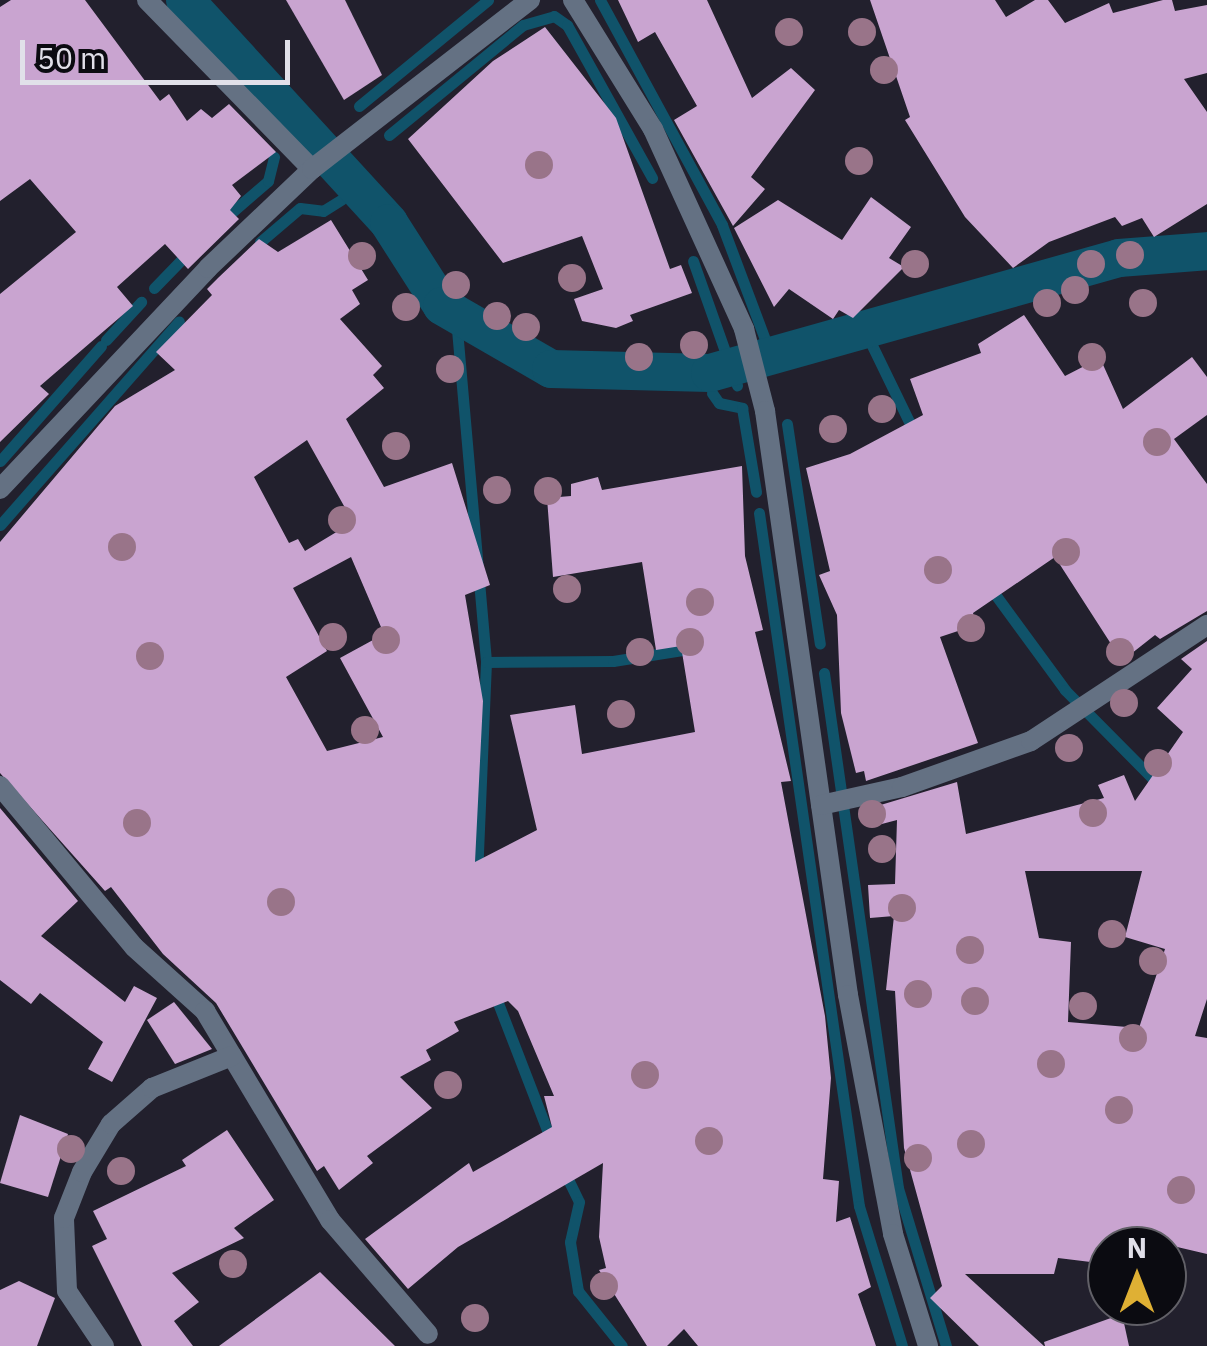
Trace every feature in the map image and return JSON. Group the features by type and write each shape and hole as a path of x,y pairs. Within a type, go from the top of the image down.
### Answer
{"street":[{"path":"147,0 312,169"},
{"path":"0,489 208,268 312,169 530,0"},
{"path":"573,0 653,129 744,329 765,411 821,805 893,1234 928,1346"},
{"path":"821,805 902,787 1032,741 1207,625"},
{"path":"0,786 134,947 205,1011 342,1236 428,1334"},
{"path":"90,1341 66,1291 64,1218 82,1172 111,1124 152,1088 232,1056"}],"building":[{"path":"11,0 85,0 160,101 169,94 187,121 201,109 212,118 229,104 276,152 232,185 241,196 230,210 239,219 188,269 165,244 117,287 133,306 40,386 49,394 0,442 0,294 76,232 30,179 0,201 0,7"},
{"path":"286,0 345,0 382,75 344,100"},
{"path":"618,0 707,0 752,98 791,68 815,90 751,177 765,189 733,226 674,120 697,106 655,32 638,42"},
{"path":"870,0 995,0 1006,17 1035,0 1048,0 1065,23 1109,3 1113,13 1163,0 1172,0 1175,11 1207,5 1207,73 1184,79 1207,112 1207,204 1154,237 1142,218 1122,226 1115,217 1049,242 1013,268 965,217 905,120 910,117"},
{"path":"545,27 616,118 670,269 681,265 692,293 630,315 633,321 616,328 582,321 574,299 603,289 582,236 503,263 408,139 493,61"},
{"path":"871,197 911,227 889,258 904,267 853,318 839,310 833,319 789,289 774,307 734,228 778,200 842,240"},
{"path":"331,220 368,280 352,290 360,304 340,319 382,366 373,375 384,388 346,419 384,487 452,463 490,585 465,595 483,701 475,862 537,830 510,715 575,705 582,754 695,732 681,646 656,650 642,562 553,577 547,498 571,496 571,484 598,477 602,490 742,466 745,556 763,630 755,632 791,781 781,782 825,1016 831,1078 823,1179 839,1181 836,1222 850,1217 871,1287 858,1294 876,1346 698,1346 684,1329 667,1346 647,1346 599,1270 606,1268 599,1237 603,1163 458,1247 408,1289 365,1239 469,1163 473,1172 552,1127 544,1096 554,1096 518,1011 508,1001 454,1022 459,1031 426,1050 431,1060 400,1077 432,1108 367,1156 373,1163 339,1190 324,1166 317,1171 216,1003 163,954 111,887 105,891 0,773 0,542 115,406 175,370 156,352 212,295 207,289 259,239 278,252","holes":["307,440 353,522 305,551 298,539 289,543 254,477","351,557 384,634 340,658 383,737 327,751 286,677 327,651 293,588"]},
{"path":"1024,315 1065,376 1100,358 1123,409 1192,357 1207,377 1207,415 1174,439 1207,484 1207,611 1160,639 1155,635 1122,661 1055,557 973,613 976,625 940,637 978,743 866,781 864,771 856,773 841,713 837,615 819,575 830,571 806,468 850,454 923,415 910,379 981,353 978,344"},
{"path":"1207,641 1207,999 1195,1036 1207,1038 1207,1254 1187,1249 1187,1226 1087,1226 1087,1262 1058,1258 1054,1274 965,1274 1044,1346 979,1346 930,1298 942,1286 904,1148 895,991 886,990 894,916 870,918 868,885 895,884 897,820 878,825 874,807 957,782 966,834 1104,798 1098,785 1124,775 1135,801 1183,732 1157,708 1192,669 1181,659","holes":["1025,871 1142,871 1125,937 1165,949 1139,1028 1068,1022 1071,942 1039,938"]},
{"path":"0,808 78,901 41,936 125,1002 134,986 157,998 112,1082 88,1069 103,1042 40,993 31,1004 0,980"},
{"path":"174,1002 212,1049 175,1064 147,1020"},
{"path":"20,1115 68,1134 48,1197 0,1183"},
{"path":"227,1130 274,1200 234,1228 244,1238 172,1273 199,1302 174,1321 193,1346 142,1346 92,1246 107,1239 93,1211 186,1166 182,1160"},
{"path":"320,1272 395,1346 219,1346 305,1283"},
{"path":"19,1281 55,1298 37,1346 0,1346 0,1290"},
{"path":"1089,1326 1125,1326 1129,1346 1045,1346 1044,1342"}],"waterway":[{"path":"185,0 389,223 442,306 551,369 710,373 1119,258 1207,251"},
{"path":"359,106 488,0"},
{"path":"600,0 722,225 774,363"},
{"path":"389,135 523,25 554,16 567,25 652,178"},
{"path":"224,219 268,181 274,157"},
{"path":"260,242 300,208 323,211 342,199"},
{"path":"154,288 185,256"},
{"path":"693,261 737,385"},
{"path":"106,340 141,302"},
{"path":"456,318 486,662 477,873"},
{"path":"0,525 179,321"},
{"path":"866,333 915,434"},
{"path":"0,461 101,346"},
{"path":"712,393 719,403 742,408 756,492"},
{"path":"787,424 820,644"},
{"path":"759,513 859,1206 902,1346"},
{"path":"989,586 1065,690 1161,787"},
{"path":"486,662 613,661 695,648"},
{"path":"824,673 898,1188 946,1346"},
{"path":"493,990 551,1140"},
{"path":"564,1171 579,1202 570,1242 578,1291 622,1346"}]}
